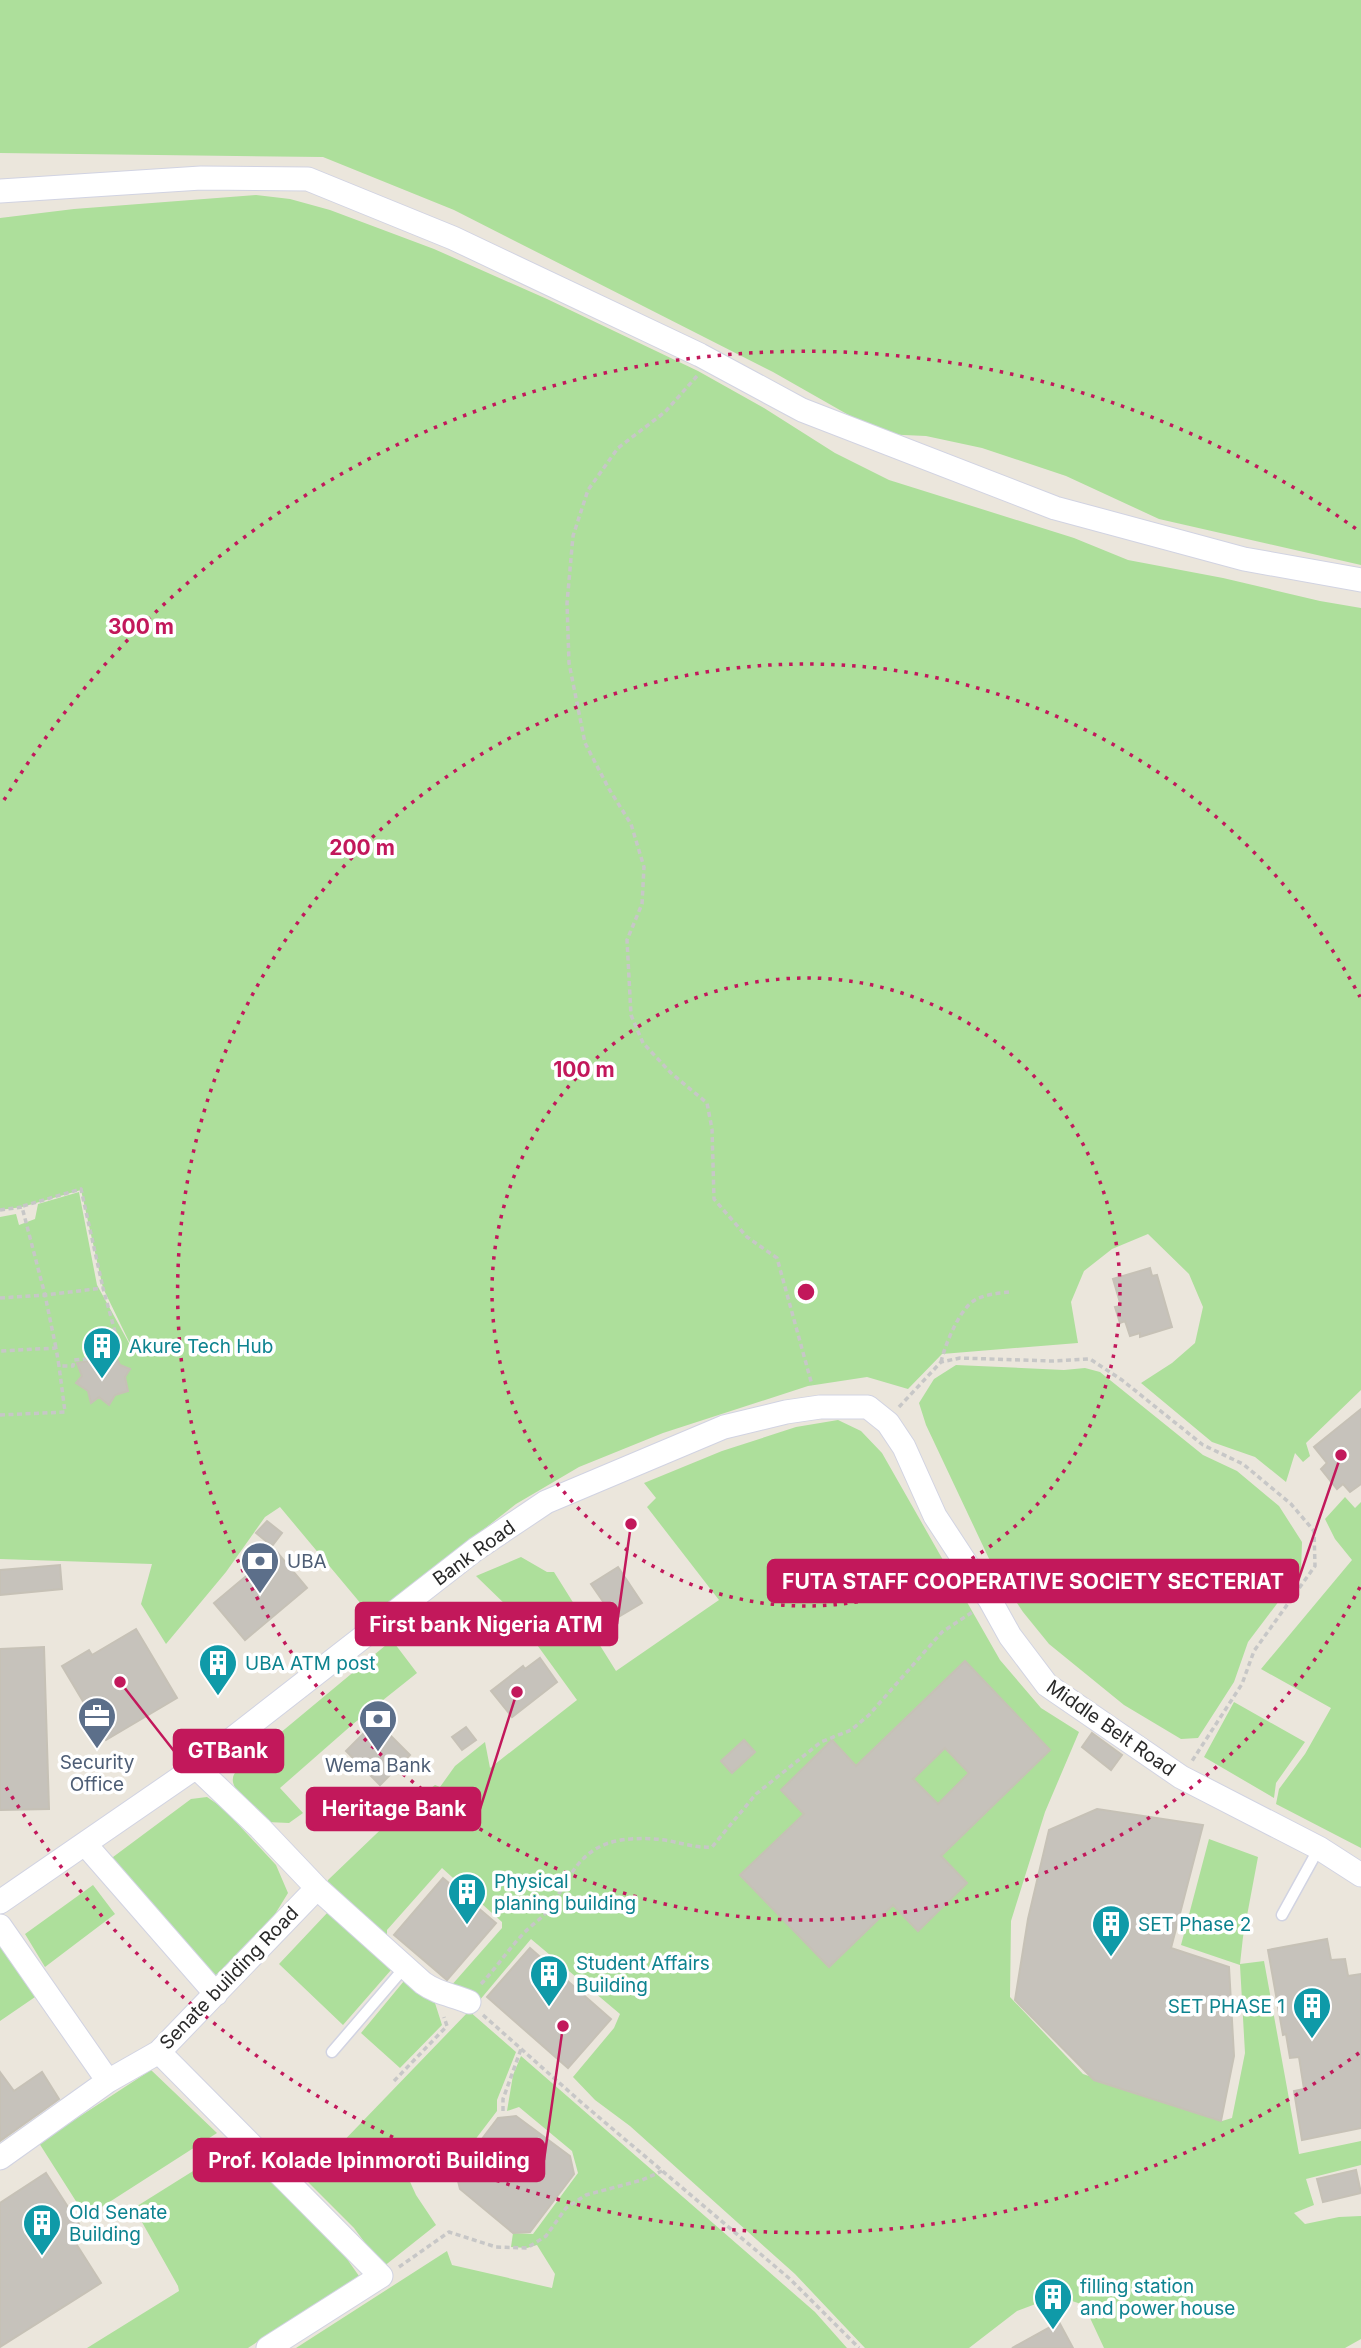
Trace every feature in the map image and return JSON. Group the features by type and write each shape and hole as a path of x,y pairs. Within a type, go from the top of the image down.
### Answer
{"street":[{"path":"0,191 201,178 308,179 453,238 702,356 802,410 1055,508 1244,559 1361,580"},
{"name":"Middle Belt Road","path":"820,1407 868,1406 888,1423 904,1447 935,1516 990,1600 1010,1636 1047,1685 1181,1777 1319,1848 1361,1875"},
{"name":"Bank Road","path":"0,1902 196,1767 476,1549 546,1502 724,1427 820,1407"},
{"path":"196,1767 260,1828 317,1888 405,1967 435,1992 463,2000"},
{"name":"Senate building Road","path":"85,1844 216,1994"},
{"name":"Senate building Road","path":"0,2158 108,2081 159,2052 317,1888"},
{"path":"0,1926 108,2081"},
{"path":"159,2052 381,2276 268,2348"}],"lane":[{"path":"1282,1915 1319,1848"},
{"path":"332,2052 405,1967"}],"path":[{"path":"702,356 700,373 664,412 618,448 588,490 573,536 567,603 569,663 585,743 631,824 644,867 642,904 627,940 631,1015 643,1043 671,1073 707,1103 712,1129 713,1199 747,1237 777,1258 820,1407"},
{"path":"0,1210 81,1189 120,1350 104,1351 95,1343 86,1359 74,1360 73,1366 59,1366"},
{"path":"0,1415 65,1412 45,1295 22,1206"},
{"path":"0,1298 103,1288"},
{"path":"888,1423 941,1362 947,1337 972,1302 1010,1292"},
{"path":"0,1351 56,1348"},
{"path":"941,1362 960,1358 1090,1359 1122,1380 1203,1445 1243,1464 1291,1504 1314,1531 1315,1566 1254,1651 1242,1685 1181,1777"},
{"path":"859,2348 790,2279 463,2000 482,1983 523,1934 549,1910 576,1867 602,1844 623,1840 668,1840 694,1848 712,1847 756,1794 821,1742 851,1730 869,1715 942,1632 990,1600"},
{"path":"394,2081 447,2026 435,1992"},
{"path":"503,2111 503,2099 509,2078 521,2049"},
{"path":"381,2276 395,2270 449,2232 496,2247 527,2248 546,2236 566,2208 586,2195 662,2171"}],"green space":[{"path":"0,0 1361,0 1361,565 1159,519 1066,476 982,448 926,436 882,434 773,372 454,210 323,157 0,153"},
{"path":"256,195 290,199 330,210 434,249 547,299 698,371 764,408 835,453 889,480 1074,538 1128,560 1361,608 1361,1390 1306,1443 1310,1456 1303,1462 1295,1453 1286,1482 1255,1457 1212,1442 1141,1383 1172,1363 1195,1343 1203,1307 1189,1274 1148,1234 1112,1249 1084,1271 1071,1302 1078,1343 942,1354 908,1389 867,1377 808,1386 663,1433 579,1467 516,1504 372,1617 280,1507 265,1517 226,1572 166,1644 141,1604 152,1564 0,1559 0,1217 16,1214 19,1225 35,1219 38,1204 79,1192 97,1285 135,1354 103,1288 81,1190 22,1207 0,1210 0,218 74,209"},
{"path":"956,1365 1064,1370 1085,1368 1100,1372 1203,1455 1237,1471 1279,1506 1302,1542 1301,1572 1248,1642 1234,1682 1198,1738 1181,1739 1124,1705 1049,1644 1023,1612 992,1565 926,1425 919,1403 934,1379"},
{"path":"838,1420 861,1431 882,1453 1000,1660 1041,1708 1079,1732 1045,1812 1011,1921 1010,1997 1083,2074 1222,2121 1232,2118 1245,2053 1240,1965 1181,1945 1209,1839 1258,1857 1240,1964 1264,1961 1299,2154 1361,2141 1361,2165 1306,2179 1314,2205 1294,2213 1305,2224 1339,2217 1361,2216 1361,2339 1345,2348 1104,2348 1084,2305 1057,2296 1017,2311 969,2348 865,2348 795,2274 630,2126 595,2100 573,2077 614,2028 620,2014 531,1939 479,2001 450,1987 502,1928 502,1922 442,1868 387,1930 387,1942 327,1887 328,1880 398,1813 435,1785 440,1787 455,1766 485,1742 490,1768 577,1700 514,1613 476,1576 521,1557 547,1572 554,1572 616,1671 719,1600 647,1507 656,1498 644,1483 722,1451 796,1427"},
{"path":"1345,1497 1355,1508 1361,1502 1361,1848 1276,1804 1279,1789 1305,1754 1331,1708 1261,1669 1352,1560 1335,1539 1325,1519"},
{"path":"392,1640 417,1673 280,1788 303,1813 289,1823 267,1822 236,1789 233,1778 238,1768"},
{"path":"1234,1702 1305,1742 1276,1783 1274,1798 1204,1757"},
{"path":"207,1797 223,1808 276,1865 288,1893 269,1924 215,1976 109,1860 191,1799"},
{"path":"93,1885 115,1914 45,1967 25,1934"},
{"path":"328,1912 391,1970 343,2025 279,1964"},
{"path":"2,1947 38,1995 0,2021 0,1948"},
{"path":"404,1981 435,2003 442,2025 400,2068 361,2033"},
{"path":"469,2011 516,2052 497,2100 497,2111 452,2170 427,2170 407,2175 416,2195 436,2225 383,2267 354,2228 306,2180"},
{"path":"521,2056 815,2312 847,2348 296,2348 447,2251 452,2265 552,2288 555,2274 537,2245 527,2248 511,2247 513,2233 533,2234 578,2173 572,2151 519,2107 507,2111 513,2075"},
{"path":"151,2070 217,2133 86,2217 39,2143"},
{"path":"233,2146 340,2249 359,2276 248,2348 87,2348 179,2291 134,2208"}],"building":[{"path":"1150,1268 1152,1276 1157,1275 1172,1327 1140,1337 1140,1333 1130,1336 1125,1321 1120,1323 1115,1307 1121,1306 1113,1279"},
{"name":"Akure Tech Hub","path":"95,1351 103,1357 114,1353 120,1365 130,1369 125,1377 128,1391 115,1395 109,1405 99,1397 91,1403 88,1391 76,1383 82,1376 77,1363 88,1361"},
{"path":"1361,1409 1361,1484 1350,1492 1343,1484 1337,1489 1321,1469 1327,1463 1314,1447"},
{"path":"267,1521 282,1533 272,1546 256,1533"},
{"name":"UBA","path":"276,1551 307,1588 245,1640 214,1603"},
{"path":"60,1565 62,1589 0,1595 0,1570"},
{"path":"618,1567 642,1603 615,1619 591,1584"},
{"path":"136,1629 177,1698 106,1740 62,1666 89,1650 92,1655"},
{"path":"44,1647 49,1809 0,1810 0,1649"},
{"path":"540,1658 557,1682 512,1717 491,1691 523,1666 525,1669"},
{"path":"965,1661 1050,1750 941,1856 967,1883 918,1931 893,1905 829,1967 740,1875 804,1814 781,1790 832,1740 856,1766","holes":["945,1748 969,1773 938,1804 913,1779"]},
{"name":"Wema Bank","path":"376,1721 410,1755 380,1785 346,1751"},
{"path":"466,1727 476,1740 462,1750 452,1737"},
{"path":"1092,1733 1122,1755 1111,1770 1082,1747"},
{"path":"744,1740 755,1752 732,1773 721,1761"},
{"name":"SET Phase 2","path":"1097,1809 1203,1825 1171,1948 1229,1967 1234,2056 1221,2121 1094,2080 1015,2000 1028,1919 1049,1830"},
{"name":"Physical planing building","path":"443,1878 496,1923 447,1980 394,1935"},
{"name":"SET PHASE 1","path":"1327,1939 1331,1960 1345,1959 1348,1976 1361,1974 1361,2128 1302,2140 1294,2091 1304,2089 1299,2057 1290,2058 1286,2034 1283,2035 1268,1950"},
{"name":"Student Affairs Building","path":"530,1948 611,2019 568,2068 487,1997"},
{"path":"0,2072 14,2091 42,2072 59,2099 0,2141"},
{"path":"516,2116 570,2156 574,2174 530,2232 513,2233 460,2189 456,2173 498,2118"},
{"path":"1356,2170 1361,2193 1323,2202 1317,2179"},
{"name":"Old Senate Building","path":"46,2173 79,2224 68,2231 101,2283 0,2347 0,2203"},
{"name":"filling station and power house","path":"1059,2322 1073,2348 1012,2348"}],"place":[{"name":"Akure Tech Hub","path":"102,1380"},
{"name":"FUTA STAFF COOPERATIVE SOCIETY SECTERIAT","path":"1341,1455"},
{"name":"First bank Nigeria ATM","path":"631,1524"},
{"name":"UBA","path":"260,1595"},
{"name":"GTBank","path":"120,1682"},
{"name":"Heritage Bank","path":"517,1692"},
{"name":"UBA ATM post","path":"218,1697"},
{"name":"Security Office","path":"97,1750"},
{"name":"Wema Bank","path":"378,1753"},
{"name":"Physical planing building","path":"467,1926"},
{"name":"SET Phase 2","path":"1111,1958"},
{"name":"Student Affairs Building","path":"549,2008"},
{"name":"Prof. Kolade Ipinmoroti Building","path":"563,2026"},
{"name":"SET PHASE 1","path":"1312,2040"},
{"name":"Old Senate Building","path":"42,2257"},
{"name":"filling station and power house","path":"1053,2331"}]}
